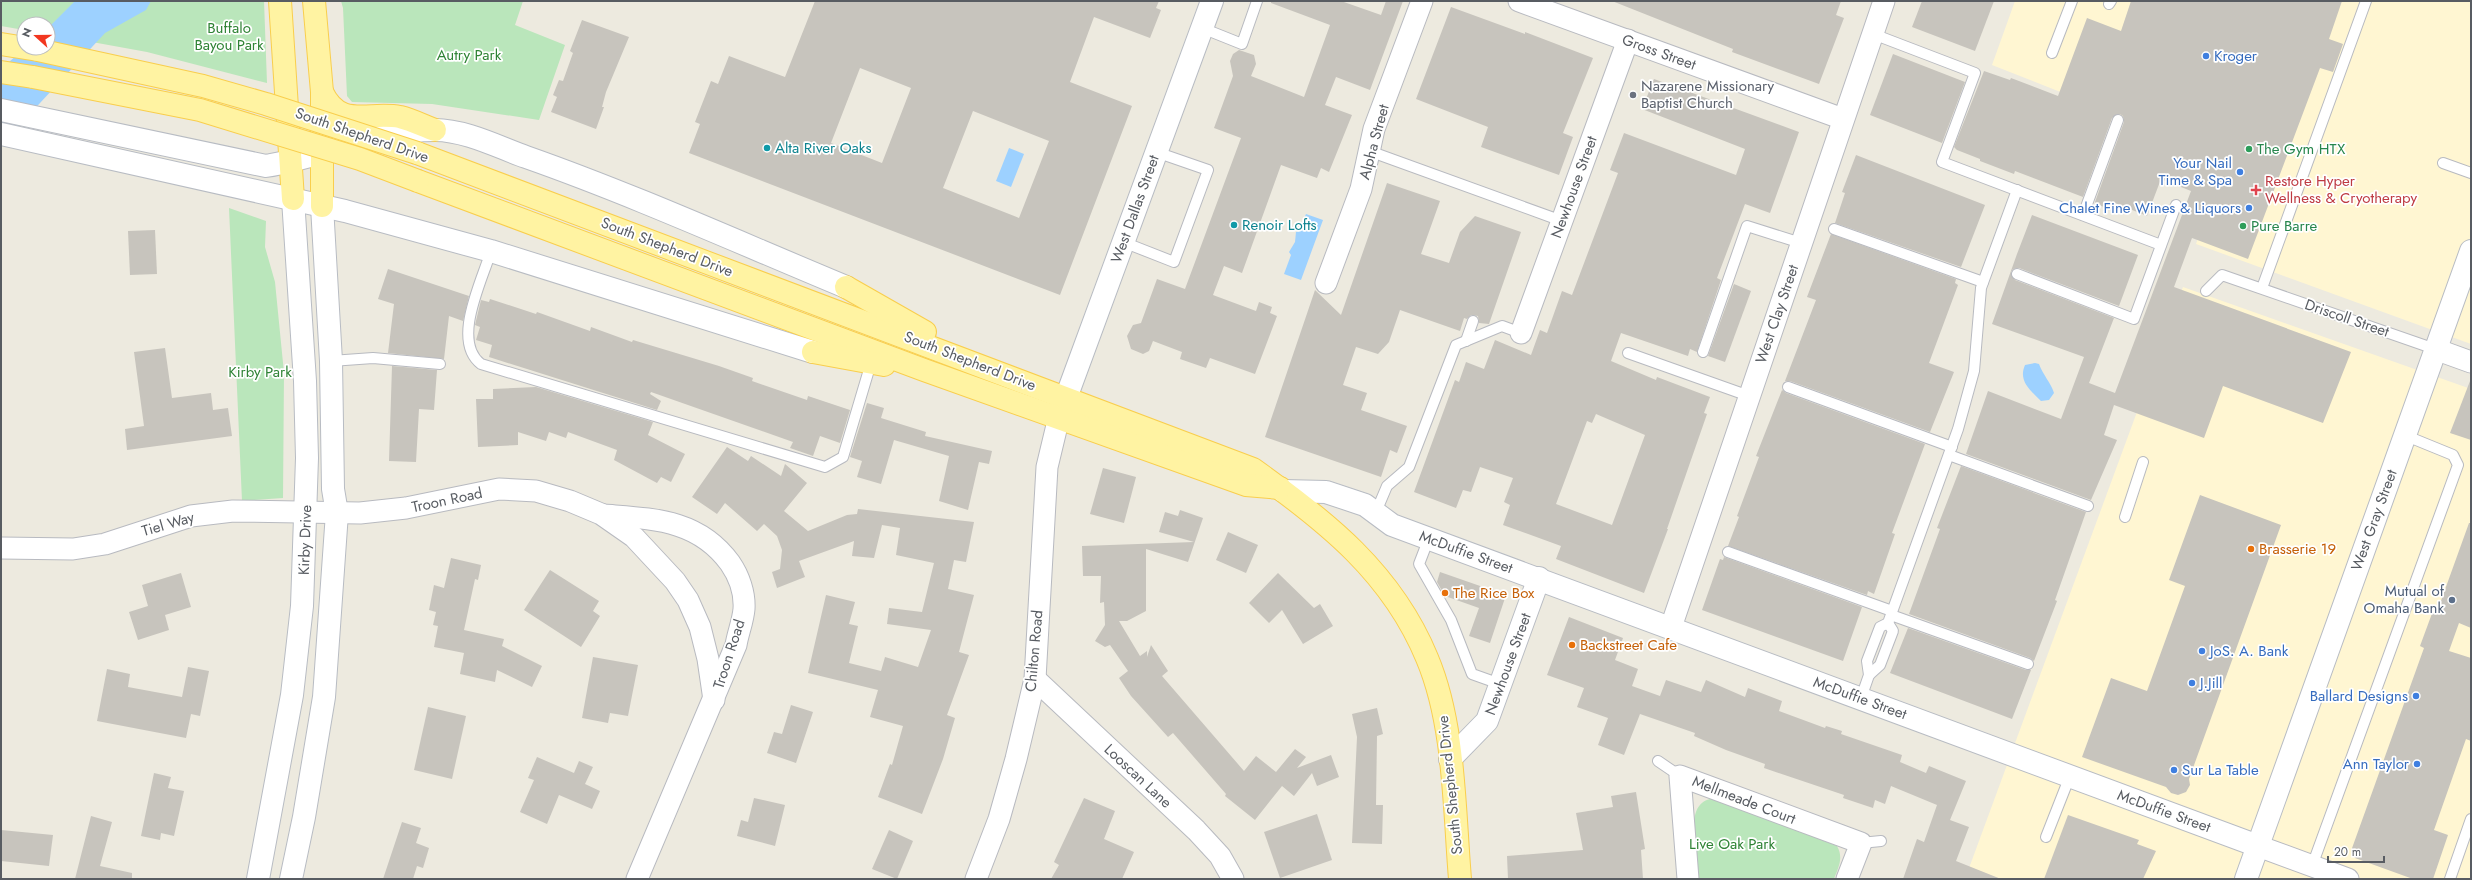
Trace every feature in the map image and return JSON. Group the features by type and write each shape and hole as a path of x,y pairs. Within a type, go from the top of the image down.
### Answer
{"main road":[{"path":"280,1 293,199"},
{"path":"314,1 322,92 322,206"},
{"name":"South Shepherd Drive","path":"1,44 38,50 210,88 266,104 417,153 986,366 1063,407 1246,485 1282,489 1354,548 1378,576 1402,611 1427,658 1441,707 1450,759 1460,879"},
{"name":"South Shepherd Drive","path":"1,72 200,110 283,134 418,181 924,370 1063,407"},
{"path":"322,92 328,105 338,113 351,116 400,117 435,130"},
{"path":"846,287 986,366"},
{"path":"813,352 871,363 924,370"}],"street":[{"name":"West Dallas Street","path":"1063,407 1212,1"},
{"name":"Alpha Street","path":"1326,283 1361,189 1368,151 1374,129 1422,1"},
{"name":"Gross Street","path":"1519,1 1843,119"},
{"name":"West Clay Street","path":"1671,627 1884,1"},
{"name":"Newhouse Street","path":"1521,333 1628,40"},
{"path":"1,110 259,166 290,162 398,134 435,130 462,135 564,171 846,287"},
{"path":"1,134 322,206 492,252 813,352"},
{"name":"Kirby Drive","path":"258,879 292,695 302,606 306,513 305,381 293,199"},
{"name":"Kirby Drive","path":"291,879 304,817 324,697 337,513 333,489 332,361 322,206"},
{"name":"West Gray Street","path":"2246,879 2471,251"},
{"name":"Driscoll Street","path":"2435,349 2471,362"},
{"name":"Chilton Road","path":"976,879 999,819 1016,759 1034,679 1046,467 1063,407"},
{"name":"Troon Road","path":"337,513 360,513 406,508 499,489 536,491 570,501 601,514 634,537 675,581 688,600 701,633 714,700"},
{"name":"McDuffie Street","path":"1282,489 1326,492 1365,505 1392,525 1539,578 2348,879"},
{"name":"Tiel Way","path":"1,548 73,549 105,544 198,515 233,511 337,513"},
{"name":"Troon Road","path":"601,514 646,518 675,523 700,534 720,549 736,572 743,592 744,609 736,645 678,785 647,851 637,879"},
{"name":"Newhouse Street","path":"1450,759 1487,721 1539,578"},
{"name":"Looscan Lane","path":"1034,679 1196,830 1220,856 1233,879"},
{"name":"Mellmeade Court","path":"1688,879 1680,776 1861,843"},
{"path":"1847,879 1861,843"}],"lane":[{"path":"1202,28 1242,44 1257,1"},
{"path":"2052,53 2072,1"},
{"path":"2262,288 2366,1"},
{"path":"1873,34 1975,73 1942,162 2162,245"},
{"path":"2083,215 2118,120"},
{"path":"1368,151 1562,220"},
{"path":"1123,242 1174,262 1208,170 1156,152"},
{"path":"2443,163 2471,172"},
{"path":"1860,698 1869,674 1867,661 1880,627 1890,616 1950,451 1974,371 1978,312 1983,282 2017,190"},
{"path":"2017,274 2134,319 2176,205"},
{"path":"1702,352 1748,226 1801,243"},
{"path":"1834,230 1983,282"},
{"path":"492,252 468,323 468,346 472,358 481,364 825,467 842,457 871,363"},
{"name":"Driscoll Street","path":"2206,291 2222,275 2435,349"},
{"path":"1466,341 1473,321"},
{"path":"1376,512 1386,486 1409,467 1456,345 1502,326 1521,333"},
{"path":"1628,353 1749,396"},
{"path":"332,361 373,358 440,364"},
{"path":"1788,387 2088,506"},
{"path":"2312,866 2458,465 2453,455 2404,435"},
{"path":"2125,517 2143,462"},
{"path":"1429,538 1419,564 1451,620 1472,674 1500,684"},
{"path":"1728,552 1890,616 2028,664"},
{"path":"1869,674 1880,665 1894,630 1890,616"},
{"path":"1658,760 1680,776"},
{"path":"2046,837 2070,776"},
{"path":"2450,879 2471,819"},
{"path":"1861,843 1881,841"}],"shaded area":[{"path":"2015,1 2471,1 2471,344 2196,244 2241,114 2144,125 1992,65"},
{"path":"2183,287 2471,389 2471,879 1965,879"}],"green space":[{"name":"Buffalo Bayou Park","path":"1,1 264,1 267,83 147,52 56,35 56,16 16,16 16,29 1,26"},
{"name":"Autry Park","path":"341,1 523,1 515,25 565,45 539,120 432,104 352,102 347,96 343,8"},
{"name":"Kirby Park","path":"229,208 266,221 265,247 275,282 284,373 283,498 242,501"},
{"name":"Live Oak Park","path":"1715,798 1837,846 1840,859 1839,867 1834,879 1699,879 1694,821 1700,805 1710,799"}],"water":[{"path":"75,1 151,1 146,10 105,33 1,145 1,69 16,56 56,56 56,20"},
{"path":"1009,148 1024,154 1011,187 996,181"},
{"path":"1306,214 1323,220 1301,280 1284,274 1291,255 1289,252 1295,242 1296,232 1299,231"},
{"path":"2035,363 2039,364 2053,389 2054,393 2049,400 2041,401 2029,389 2024,381 2023,371 2025,365"}],"building":[{"name":"Alta River Oaks","path":"815,1 1159,1 1156,8 1161,10 1150,38 1094,17 1070,82 1132,106 1060,295 689,153 700,124 695,122 711,81 718,84 729,56 785,77","holes":["860,68 911,88 882,163 831,143","973,111 1049,141 1019,218 943,188"]},
{"name":"Renoir Lofts","path":"1271,1 1341,1 1381,15 1386,1 1403,1 1370,90 1336,77 1325,105 1352,115 1329,172 1321,168 1317,178 1281,165 1242,273 1224,266 1213,295 1256,311 1259,302 1272,307 1270,313 1277,316 1255,374 1210,358 1206,368 1180,359 1182,352 1153,341 1149,351 1143,354 1131,349 1127,336 1133,325 1141,323 1157,279 1185,289 1241,138 1214,128 1233,76 1230,61 1233,54 1239,50 1254,55 1256,64 1251,76 1304,97 1330,25 1271,3"},
{"path":"1612,1 1841,1 1836,15 1844,18 1819,84 1732,52 1733,49"},
{"path":"1922,1 1994,1 1975,51 1912,27"},
{"path":"2131,1 2342,1 2329,39 2343,44 2333,72 2320,68 2248,259 2192,238 2174,287 2351,352 2323,423 2223,386 2204,438 2114,405 2104,435 2117,440 2091,500 1966,454 1988,391 2061,419 2084,357 1992,324 2017,254 2032,215 2138,255 2119,306 2019,268 2013,269 2011,272 2015,280 2114,318 2089,383 2115,393 2191,191 2161,179 2147,216 2115,203 2112,210 2096,204 2095,202 2124,122 2123,116 2120,114 2112,118 2083,197 2015,171 2014,174 1980,161 1980,159 1957,150 1954,147 1984,71 2010,80 2011,78 2058,96 2087,18 2121,31"},
{"path":"1451,7 1525,34 1525,32 1593,58 1563,133 1573,137 1559,175 1481,147 1488,127 1416,99"},
{"path":"582,20 629,37 606,92 602,107 604,107 596,129 551,112 557,97 553,95 559,80 563,81 573,53 570,51"},
{"path":"1893,54 1965,82 1942,143 1870,115"},
{"path":"1654,79 1799,132 1770,213 1745,204 1717,278 1721,280 1697,352 1690,349 1688,356 1621,333 1611,361 1656,380 1657,377 1710,397 1704,413 1707,414 1668,529 1644,593 1556,559 1561,546 1503,525 1510,505 1504,502 1513,478 1480,467 1471,492 1463,490 1456,508 1414,492 1455,380 1459,382 1466,362 1484,369 1495,340 1531,355 1540,330 1547,333 1562,291 1572,295 1618,173 1610,170 1624,133 1736,175 1745,149 1642,109","holes":["1596,414 1645,435 1612,525 1556,504 1587,421 1592,423"]},
{"path":"1856,155 1985,205 1961,267 1835,223 1845,193 1842,192"},
{"path":"1387,183 1440,201 1421,254 1449,263 1460,232 1475,216 1521,232 1489,324 1479,323 1478,316 1471,315 1467,319 1464,318 1460,331 1400,310 1389,342 1378,354 1356,347 1343,385 1367,393 1361,410 1407,426 1397,453 1390,450 1381,477 1265,437 1315,290 1341,315"},
{"path":"155,230 157,274 130,275 128,231"},
{"path":"1831,234 1956,279 1955,283 1958,285 1929,363 1954,372 1930,432 1790,381 1785,381 1816,300 1807,297"},
{"path":"388,269 469,296 463,321 449,316 444,359 388,353 394,304 378,299"},
{"path":"1734,284 1751,291 1725,362 1708,356"},
{"path":"490,299 536,314 537,312 590,331 591,327 632,342 633,340 719,366 753,378 752,381 807,400 808,396 850,410 840,443 820,436 813,456 790,448 793,442 651,392 650,394 661,401 657,410 489,357 492,345 476,340 480,327 475,325 481,300 489,302"},
{"path":"165,348 172,398 211,393 213,410 228,408 232,436 127,450 125,429 144,426 134,352"},
{"path":"392,366 437,370 434,410 419,409 416,462 389,461"},
{"path":"2470,381 2471,382 2471,440 2450,433"},
{"path":"536,387 653,422 648,435 685,454 671,482 661,477 657,483 614,460 617,450 568,432 566,438 549,432 546,441 518,432 518,445 478,447 476,399 493,399 493,389"},
{"path":"1782,390 1786,393 1925,444 1892,533 1895,534 1874,594 1868,591 1867,595 1728,546 1739,517 1737,516 1759,457 1756,456"},
{"path":"867,403 884,408 881,418 926,432 925,436 992,451 989,464 979,462 968,510 939,501 949,456 894,440 881,484 857,477 862,461 850,457"},
{"path":"727,447 748,461 751,456 781,476 785,464 807,483 784,511 808,531 847,515 857,514 858,509 974,522 966,562 954,560 948,589 974,595 959,652 969,655 947,715 955,718 943,759 922,814 878,797 890,764 892,765 903,726 870,717 878,690 808,673 826,595 855,602 849,624 858,626 849,663 881,671 885,657 918,667 931,630 887,624 889,608 922,612 934,563 896,555 900,528 882,525 874,558 852,556 854,541 799,561 805,577 777,588 772,572 780,569 782,550 777,536 764,524 757,531 725,503 717,514 692,497"},
{"path":"1961,466 2086,512 2055,600 2057,601 2034,661 2030,658 1909,614 1940,529 1937,528"},
{"path":"1103,468 1136,477 1124,523 1090,514"},
{"path":"2200,495 2281,525 2189,779 2190,785 2186,792 2178,795 2171,793 2166,787 2082,757 2111,678 2147,691 2185,586 2169,580"},
{"path":"1180,510 1203,518 1188,562 1146,549 1146,611 1127,621 1119,621 1140,656 1147,651 1147,657 1151,645 1168,671 1162,676 1244,771 1256,756 1276,772 1295,749 1306,757 1297,768 1331,755 1339,777 1317,786 1312,773 1294,796 1282,786 1255,820 1225,796 1226,794 1173,733 1168,737 1131,696 1119,678 1128,671 1110,645 1105,647 1095,641 1105,625 1104,602 1100,603 1101,576 1083,576 1082,546 1194,542 1159,532 1165,512 1178,516"},
{"path":"2469,523 2471,523 2471,628 2459,623 2449,651 2471,658 2471,741 2466,739 2434,830 2448,835 2433,879 2413,879 2355,858 2351,851 2424,648 2420,646 2434,608 2438,609"},
{"path":"1228,532 1258,545 1246,573 1216,560"},
{"path":"1724,557 1862,607 1843,661 1702,610 1720,559 1723,560"},
{"path":"451,558 481,565 478,580 475,579 464,630 504,639 502,646 542,666 532,687 497,670 495,682 460,674 464,653 434,647 438,626 433,625 436,612 429,610 434,585 444,588"},
{"path":"550,570 599,601 593,611 600,616 581,647 524,610"},
{"path":"1440,572 1506,595 1490,643 1469,636 1479,608 1445,596 1437,582"},
{"path":"181,573 191,607 165,615 169,630 138,640 129,612 148,606 142,585"},
{"path":"1278,573 1314,608 1320,604 1333,626 1303,644 1282,610 1269,623 1249,603"},
{"path":"1569,617 1623,638 1615,660 1638,669 1632,686 1660,696 1666,680 1701,692 1706,680 1745,697 1748,688 1782,701 1779,711 1825,728 1826,726 1842,731 1841,734 1902,755 1900,762 1926,773 1929,766 1966,781 1950,820 1969,827 1956,861 2001,879 1903,879 1917,839 1924,842 1937,805 1891,786 1885,804 1875,800 1873,808 1843,798 1844,795 1764,768 1765,764 1726,750 1694,736 1695,733 1640,714 1624,755 1598,745 1608,718 1577,707 1584,688 1547,675"},
{"path":"1908,628 2026,670 2031,670 2012,719 1890,673"},
{"path":"593,657 638,665 628,716 610,713 608,723 582,718"},
{"path":"188,667 209,671 200,716 191,714 186,738 97,721 107,669 130,674 128,687 182,697"},
{"path":"791,705 813,712 796,763 767,753 774,732 782,734"},
{"path":"428,707 466,716 452,779 414,770"},
{"path":"1377,708 1383,734 1377,736 1376,805 1383,805 1382,844 1352,843 1357,737 1352,714"},
{"path":"537,757 574,773 579,761 593,767 585,784 600,791 592,809 559,795 547,824 520,812 534,780 528,778"},
{"path":"154,773 171,777 168,788 184,791 174,836 161,833 160,840 141,836"},
{"path":"1636,792 1645,849 1641,850 1643,879 1508,879 1507,856 1583,850 1576,813 1613,807 1611,796"},
{"path":"754,798 785,805 775,846 737,836 741,820 748,822"},
{"path":"1084,798 1115,811 1104,839 1134,852 1122,879 1051,879 1059,865 1054,862"},
{"path":"1317,814 1332,860 1280,878 1264,832"},
{"path":"2068,815 2139,840 2137,844 2156,851 2143,879 2044,879"},
{"path":"91,816 112,822 100,866 132,873 132,879 75,879"},
{"path":"402,822 421,828 416,843 429,848 423,868 417,866 413,879 383,879"},
{"path":"1,830 53,835 49,866 1,861"},
{"path":"889,830 913,841 897,879 872,869"}],"place":[{"name":"Kroger","path":"2206,56"},
{"name":"Nazarene Missionary Baptist Church","path":"1633,95"},
{"name":"Alta River Oaks","path":"767,148"},
{"name":"The Gym HTX","path":"2249,149"},
{"name":"Your Nail Time & Spa","path":"2240,172"},
{"name":"Restore Hyper Wellness & Cryotherapy","path":"2256,190"},
{"name":"Chalet Fine Wines & Liquors","path":"2249,208"},
{"name":"Renoir Lofts","path":"1234,225"},
{"name":"Pure Barre","path":"2243,226"},
{"name":"Brasserie 19","path":"2251,549"},
{"name":"The Rice Box","path":"1445,593"},
{"name":"Mutual of Omaha Bank","path":"2452,600"},
{"name":"Backstreet Cafe","path":"1572,645"},
{"name":"JoS. A. Bank","path":"2202,651"},
{"name":"J.Jill","path":"2192,683"},
{"name":"Ballard Designs","path":"2416,696"},
{"name":"Ann Taylor","path":"2417,764"},
{"name":"Sur La Table","path":"2174,770"}]}
